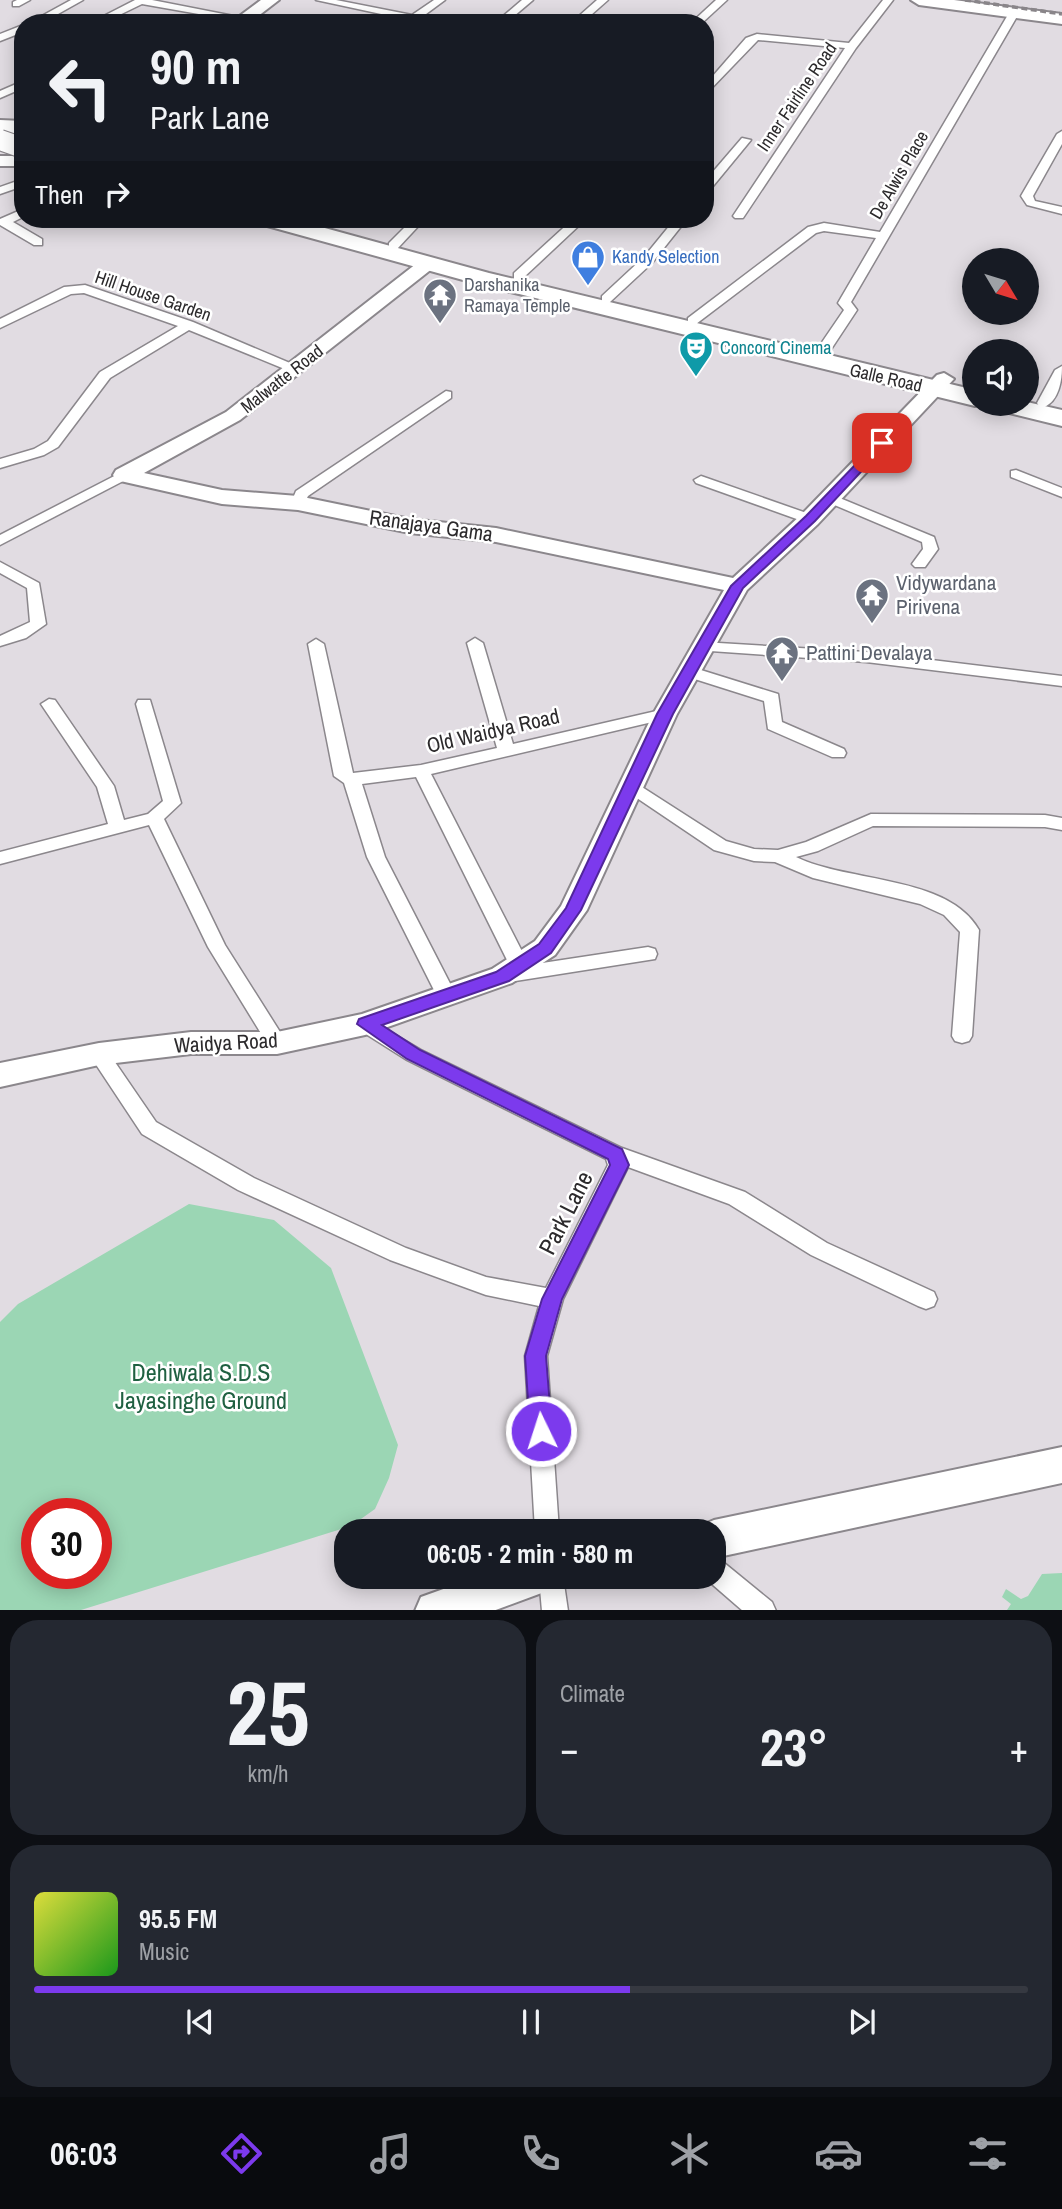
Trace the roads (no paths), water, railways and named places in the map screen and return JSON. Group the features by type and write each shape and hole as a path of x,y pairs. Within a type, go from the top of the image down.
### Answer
{"highway":[{"name":"Galle Road","path":"317,228 428,264 939,384 962,385"},
{"name":"Galle Road","path":"322,228 823,351 962,393"}],"main road":[{"path":"251,14 271,0"},
{"path":"919,0 1062,19"},
{"path":"726,1536 1062,1465"},
{"path":"438,1610 498,1589"}],"street":[{"path":"51,14 78,0"},
{"path":"321,0 386,14"},
{"path":"422,14 440,0"},
{"path":"511,14 528,0"},
{"path":"587,14 603,0"},
{"path":"707,14 723,0"},
{"name":"Inner Fairline Road","path":"738,216 852,46 888,0"},
{"path":"114,14 141,1 206,14"},
{"name":"De Alwis Place","path":"823,351 851,310 844,303 1014,13"},
{"path":"714,82 750,40 757,37 852,46"},
{"path":"714,179 746,139"},
{"path":"1061,140 1027,196 1031,203 1062,211"},
{"path":"14,217 4,222 14,228"},
{"path":"692,321 812,230 824,227 884,236"},
{"path":"14,228 38,242"},
{"path":"393,246 410,228"},
{"path":"518,276 570,228"},
{"path":"606,299 648,260 674,228"},
{"name":"Malwatte Road","path":"124,475 233,416 428,264"},
{"name":"Hill House Garden","path":"0,324 68,290 85,289 188,325 296,369"},
{"path":"0,464 40,452 53,444 105,375 188,325"},
{"path":"1049,406 1062,370"},
{"name":"Waidya Road","path":"0,1075 99,1054 191,1043 278,1043 366,1024 447,997 511,971 545,948 573,910 665,714 738,586 810,519 939,384"},
{"path":"298,503 301,494 446,395"},
{"path":"1016,474 1062,493"},
{"path":"0,541 124,475"},
{"name":"Ranajaya Gama","path":"124,475 222,497 298,503 410,526 496,535 738,586"},
{"path":"701,480 810,519"},
{"path":"830,498 929,540 931,549 920,564"},
{"path":"0,567 34,586 38,624 20,635 0,641"},
{"path":"475,643 508,753"},
{"path":"316,644 343,776 352,779 421,771"},
{"path":"702,647 866,657 1062,681"},
{"path":"688,671 772,698 774,725 838,753"},
{"path":"49,704 105,786 118,828"},
{"path":"0,858 154,818 172,803 144,704"},
{"name":"Old Waidya Road","path":"511,971 421,771 508,753 665,714"},
{"path":"352,779 376,857 447,997"},
{"path":"631,786 720,846 754,855 778,856 812,847 871,820 1045,821 1062,824"},
{"path":"154,818 217,947 278,1043"},
{"path":"778,856 799,868 831,878 923,899 950,909 970,930 962,1036"},
{"path":"511,971 648,954"},
{"name":"Park Lane","path":"366,1024 414,1055 615,1154 620,1165 552,1299 536,1356 546,1519"},
{"path":"99,1054 149,1128 246,1184 410,1258 486,1286 552,1299"},
{"path":"615,1154 737,1198 819,1249 926,1299"},
{"path":"726,1580 761,1610"},
{"path":"552,1589 555,1610"}],"railway":[{"path":"965,0 1062,14"}],"place":[{"name":"Kandy Selection","path":"588,287"},
{"name":"Darshanika Ramaya Temple","path":"440,325"},
{"name":"Concord Cinema","path":"696,378"},
{"name":"Vidywardana Pirivena","path":"872,625"},
{"name":"Pattini Devalaya","path":"782,683"}],"park label":[{"name":"Dehiwala S.D.S Jayasinghe Ground","path":"201,1387"}]}
